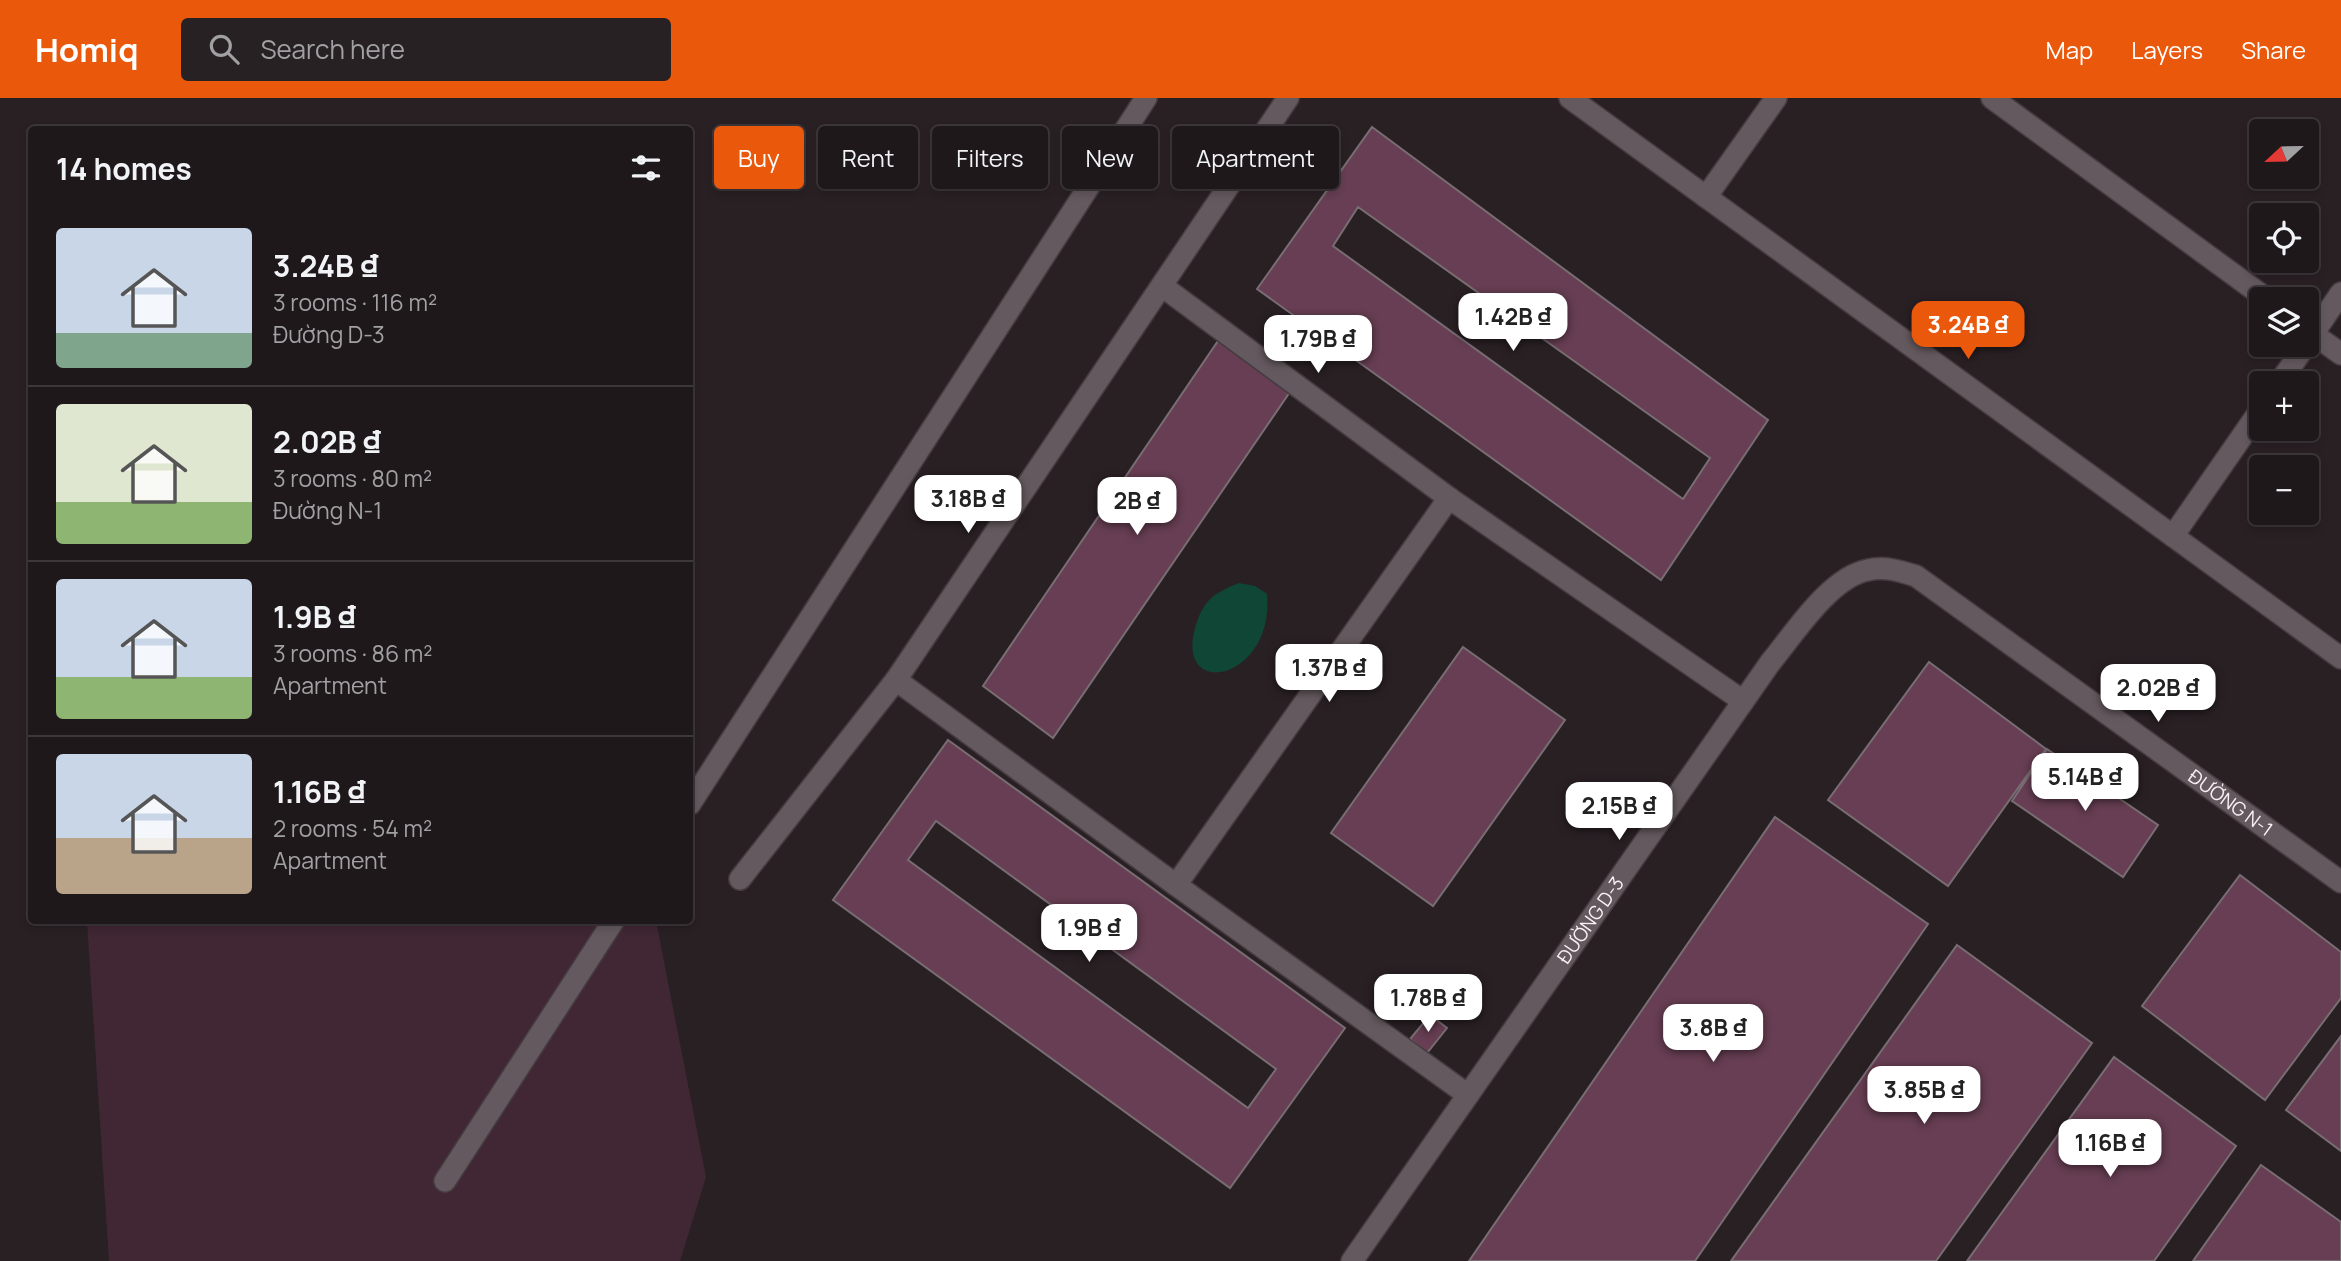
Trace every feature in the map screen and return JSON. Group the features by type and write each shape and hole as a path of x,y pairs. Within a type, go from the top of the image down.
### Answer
{"street":[{"path":"693,799 1146,98"},
{"path":"740,879 895,680 1288,98"},
{"path":"1570,98 2341,658"},
{"path":"1706,197 1776,98"},
{"path":"1992,98 2251,287"},
{"path":"1162,286 1449,498 1744,701"},
{"path":"2319,323 2341,293"},
{"path":"2319,343 2341,354"},
{"path":"2173,536 2249,426"},
{"path":"1176,885 1449,498"},
{"name":"ĐƯỜNG D-3","path":"1352,1261 1744,701 1802,623 1830,591 1849,576 1867,569 1887,568 1916,576 1951,600"},
{"name":"ĐƯỜNG N-1","path":"1951,600 2341,882"},
{"path":"895,680 1468,1095"},
{"path":"445,1181 611,924"}],"shaded area":[{"path":"1239,583 1255,586 1267,594 1265,624 1256,647 1242,663 1226,671 1210,672 1198,665 1192,649 1196,625 1203,609 1212,598"},
{"path":"87,924 657,924 706,1177 680,1261 109,1261"}],"building":[{"path":"1372,127 1768,420 1661,580 1257,289 1328,189 1339,189 1339,173","holes":["1358,207 1710,458 1683,499 1333,246"]},
{"path":"1220,338 1292,389 1053,738 983,686"},
{"path":"1463,647 1565,720 1433,906 1331,833"},
{"path":"1929,662 2046,749 1948,886 1828,800"},
{"path":"948,740 1345,1028 1230,1188 833,900","holes":["936,821 1276,1069 1248,1108 908,860"]},
{"path":"2047,749 2158,825 2123,877 2012,801"},
{"path":"1775,817 1928,924 1695,1261 1469,1261"},
{"path":"2240,875 2341,952 2341,998 2265,1100 2142,1006"},
{"path":"1957,945 2092,1043 1936,1261 1731,1261"},
{"path":"1430,1015 1447,1028 1427,1053 1410,1039"},
{"path":"2341,1036 2341,1151 2286,1110"},
{"path":"2114,1057 2236,1146 2154,1261 1967,1261"},
{"path":"2261,1165 2341,1222 2341,1261 2193,1261"}]}
